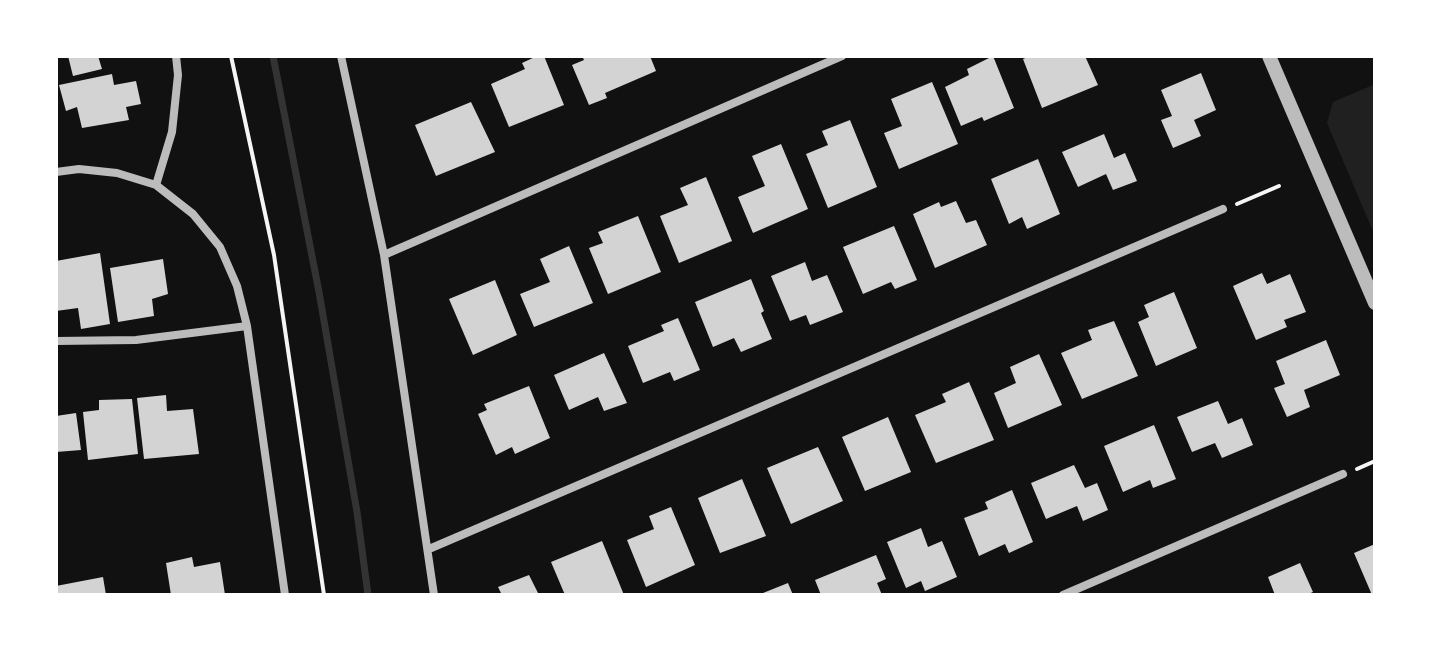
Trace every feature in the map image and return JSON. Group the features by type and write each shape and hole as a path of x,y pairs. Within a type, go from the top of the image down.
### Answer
{"street":[{"path":"156,185 172,132 178,75 176,56"},
{"path":"341,56 384,255 434,595"},
{"path":"384,255 842,56"},
{"path":"1269,56 1375,303"},
{"path":"56,172 79,169 117,173 156,185 193,214 220,247 237,286 247,326 285,595"},
{"path":"429,549 1223,209"},
{"path":"56,341 136,340 247,326"},
{"path":"1063,595 1343,474"}],"path":[{"path":"231,56 274,255 324,595"},
{"path":"1223,209 1279,186"}],"shaded area":[{"path":"1375,84 1375,236 1327,123 1333,102"}],"building":[{"path":"68,56 98,56 102,69 73,76"},
{"path":"544,56 564,105 509,127 491,84 525,69 522,63"},
{"path":"582,56 650,56 656,71 605,93 607,98 589,105 572,65 584,60"},
{"path":"993,56 1014,108 984,121 982,117 961,126 945,87 969,75 967,69"},
{"path":"1030,56 1085,56 1098,85 1042,108 1023,59"},
{"path":"1201,73 1216,110 1194,120 1201,136 1173,148 1161,120 1172,116 1161,90"},
{"path":"112,74 114,85 136,81 141,104 126,107 129,120 82,128 77,107 66,111 59,85"},
{"path":"932,82 958,144 899,169 884,133 902,126 891,99"},
{"path":"471,102 495,152 436,176 415,125"},
{"path":"850,120 877,187 828,208 806,154 828,145 822,131"},
{"path":"1104,134 1114,158 1125,153 1137,181 1113,190 1106,174 1078,187 1062,152"},
{"path":"781,144 808,209 753,233 738,197 765,186 752,156"},
{"path":"1038,159 1060,214 1027,229 1022,217 1009,224 991,179"},
{"path":"706,177 732,241 679,263 660,216 688,205 680,188"},
{"path":"956,201 966,223 976,220 987,245 935,268 913,214 939,202 941,207"},
{"path":"638,216 661,272 608,294 589,248 603,243 598,232"},
{"path":"894,226 917,280 895,289 891,282 863,294 843,247"},
{"path":"569,246 593,303 534,327 520,294 550,282 540,259"},
{"path":"100,253 110,324 81,329 78,308 56,311 56,261"},
{"path":"163,259 168,294 152,299 154,316 118,322 110,268"},
{"path":"805,262 812,281 827,275 843,312 810,325 806,315 790,321 771,276"},
{"path":"1262,273 1267,284 1290,274 1306,312 1284,320 1287,327 1256,340 1233,286"},
{"path":"751,279 772,339 741,352 734,338 713,347 695,302"},
{"path":"495,280 517,335 473,355 449,299"},
{"path":"1174,292 1197,348 1156,366 1138,322 1149,317 1144,305"},
{"path":"678,318 700,370 674,381 670,372 643,383 628,346 664,331 661,325"},
{"path":"1114,321 1138,376 1082,399 1061,353 1092,340 1088,330"},
{"path":"1326,340 1340,375 1304,390 1310,407 1287,417 1274,388 1285,384 1276,361"},
{"path":"604,353 627,403 604,411 598,397 569,410 554,375"},
{"path":"1039,354 1062,405 1008,428 994,393 1016,383 1010,367"},
{"path":"969,382 994,440 936,463 915,415 946,402 942,394"},
{"path":"529,386 550,438 515,454 512,447 496,455 478,414 487,410 484,404"},
{"path":"166,395 167,411 193,409 199,454 144,459 137,398"},
{"path":"132,399 138,454 88,460 83,412 99,410 99,400"},
{"path":"1218,401 1228,424 1242,418 1253,445 1222,458 1215,443 1192,452 1177,417"},
{"path":"76,413 81,450 56,452 56,416"},
{"path":"888,417 911,472 865,491 842,437"},
{"path":"1154,425 1176,479 1153,488 1150,480 1123,492 1104,446"},
{"path":"818,447 843,501 791,524 767,468"},
{"path":"1074,465 1085,488 1097,483 1108,510 1083,521 1077,506 1046,519 1031,483"},
{"path":"742,479 766,536 720,553 698,498"},
{"path":"1012,490 1033,542 1009,553 1005,544 979,556 964,518 988,509 985,502"},
{"path":"671,507 695,565 646,587 627,540 654,529 649,516"},
{"path":"921,528 928,547 942,541 957,577 925,591 921,581 906,588 887,542"},
{"path":"602,541 624,595 565,595 551,562"},
{"path":"1375,544 1375,595 1372,595 1354,553"},
{"path":"876,555 886,579 877,583 882,595 821,595 815,580"},
{"path":"192,557 194,567 220,562 225,595 171,595 166,563"},
{"path":"1300,563 1313,592 1306,595 1275,595 1268,577"},
{"path":"529,575 539,595 502,595 498,587"},
{"path":"103,577 106,595 56,595 56,586"},
{"path":"788,583 793,595 758,595"}],"waterway":[{"path":"273,56 319,292 368,595"}]}
